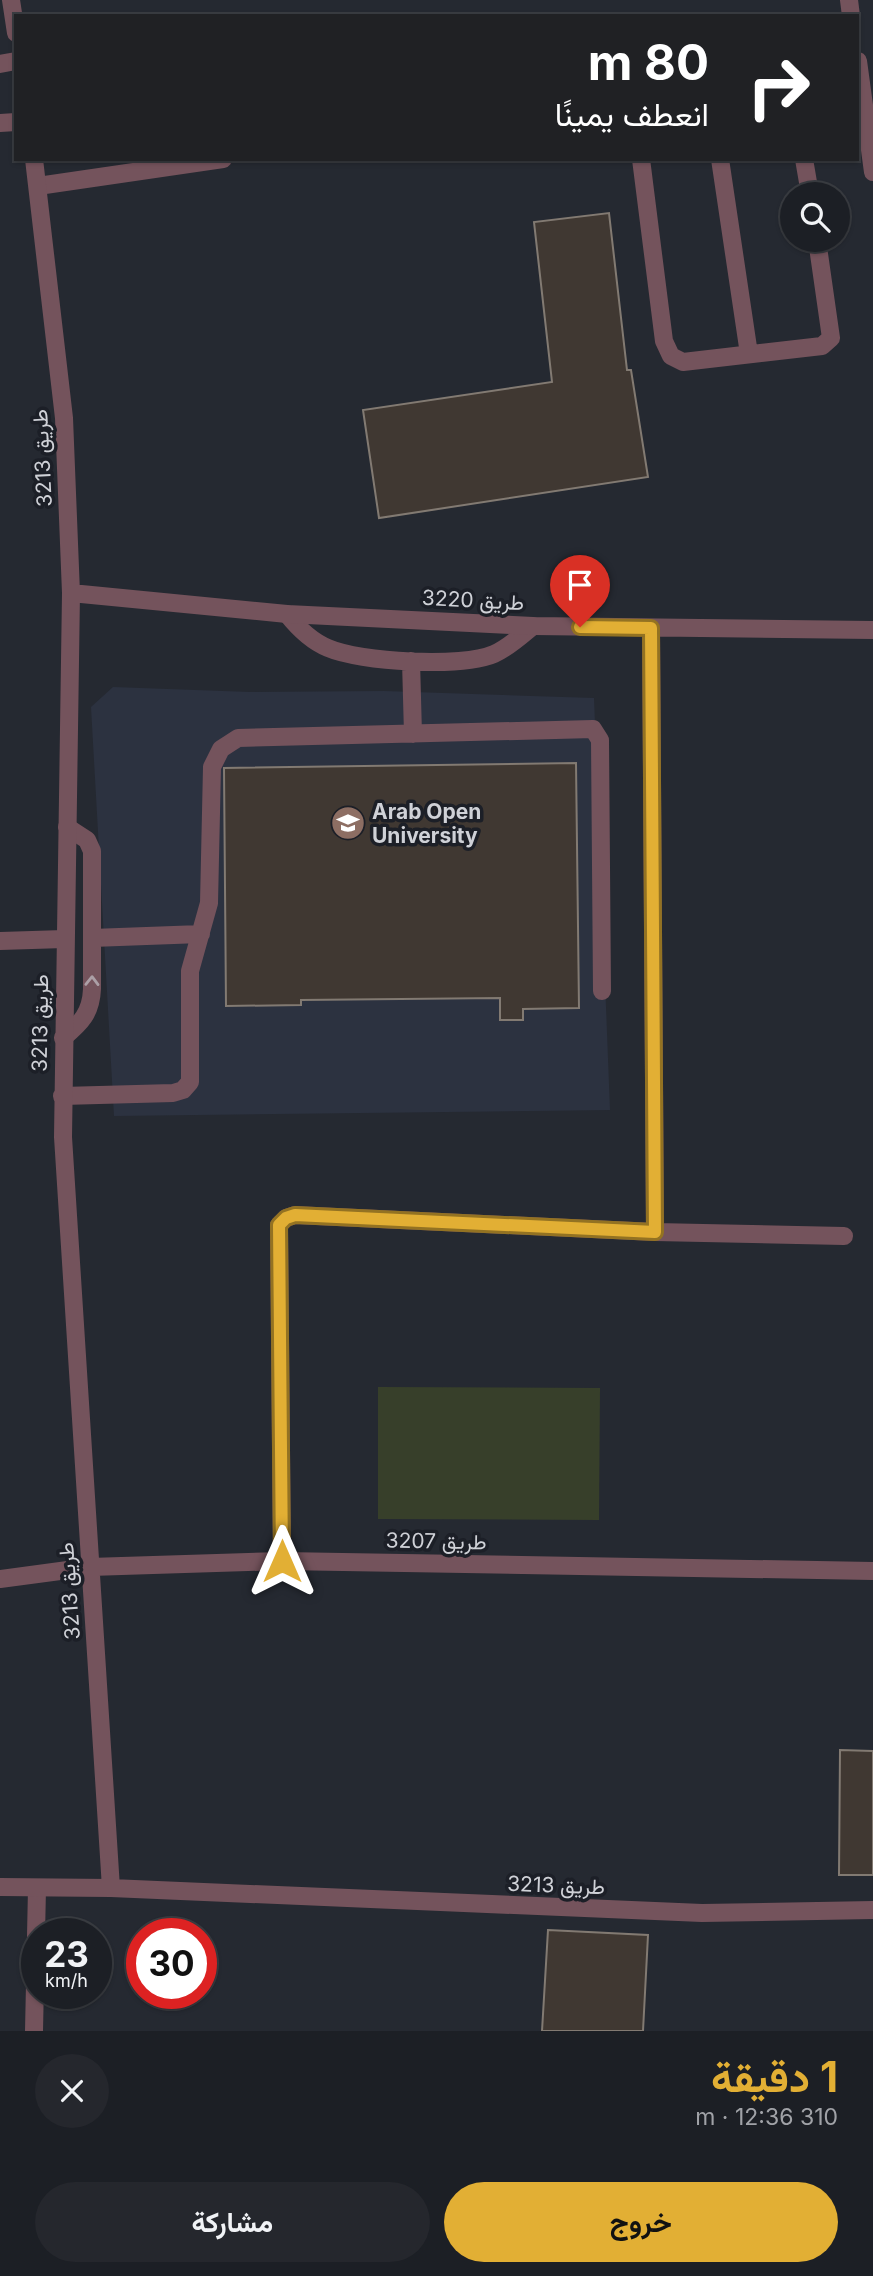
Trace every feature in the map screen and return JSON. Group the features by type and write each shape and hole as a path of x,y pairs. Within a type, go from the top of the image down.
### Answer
{"street":[{"path":"11,0 14,20"},
{"path":"859,75 873,172"},
{"name":"طريق 3213","path":"34,161 64,418 71,593 62,1096 111,1888"},
{"path":"38,186 209,161"},
{"path":"641,161 664,341 671,356 683,362 822,346 831,338 819,252"},
{"path":"720,161 749,354"},
{"path":"804,161 808,182"},
{"name":"طريق 3220","path":"71,593 287,614 533,626 873,630"},
{"path":"287,614 298,628 328,648 367,657 450,662 481,658 504,648 533,626"},
{"path":"651,628 655,1232"},
{"path":"411,660 413,734"},
{"path":"62,1096 173,1093 183,1090 190,1082 190,971 209,903 212,766 228,742 248,736 413,734 586,727 598,733 602,991"},
{"path":"63,1038 86,1016 91,1003 92,851 87,840 67,828"},
{"path":"92,938 201,934"},
{"path":"0,941 64,939"},
{"path":"282,1561 279,1225 286,1218 295,1215 655,1232 844,1236"},
{"name":"طريق 3207","path":"0,1579 90,1567 282,1561 873,1571"},
{"name":"طريق 3213","path":"0,1887 111,1888 702,1913 873,1910"},
{"path":"34,2031 37,1888"}],"shaded area":[{"name":"Arab Open University","path":"113,687 250,692 384,691 594,698 610,1110 114,1116 91,707"}],"green space":[{"path":"378,1387 600,1388 599,1520 378,1519"}],"building":[{"path":"609,213 627,370 631,370 648,477 379,518 363,410 552,382 534,222"},
{"name":"Arab Open University","path":"576,763 579,1008 523,1009 523,1020 500,1020 500,998 301,1000 301,1005 226,1006 224,768"},
{"path":"840,1750 873,1751 873,1875 839,1875"},
{"path":"548,1930 648,1935 643,2031 542,2031"}],"place":[{"name":"Arab Open University","path":"348,823"}],"route":[{"path":"282,1561 279,1225 286,1218 295,1215 655,1232 651,628 580,627"}]}
